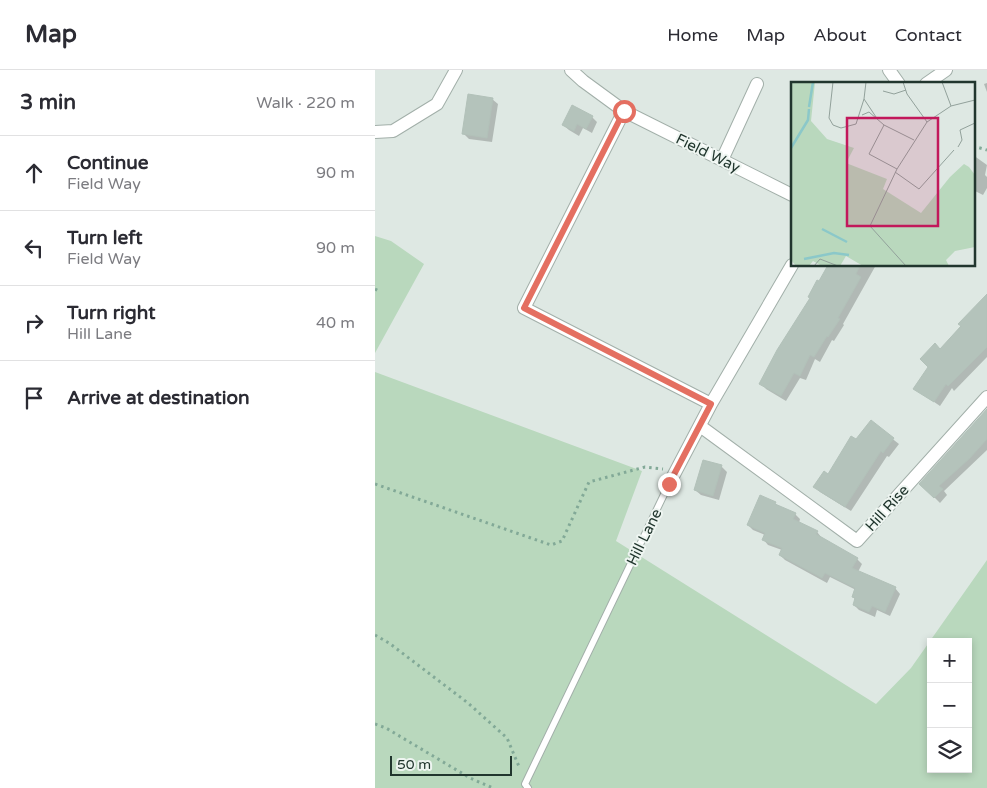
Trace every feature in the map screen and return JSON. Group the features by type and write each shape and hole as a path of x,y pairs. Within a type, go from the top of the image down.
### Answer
{"street":[{"path":"375,132 393,130 437,104 456,70"},
{"name":"Field Way","path":"571,70 580,75 624,111 791,194"},
{"path":"889,70 898,82"},
{"path":"929,82 946,70"},
{"path":"722,160 757,84"},
{"path":"624,111 524,308 711,404"},
{"name":"Hill Lane","path":"669,484 711,404 791,266"},
{"name":"Hill Rise","path":"700,426 857,541 987,397"}],"lane":[{"name":"Hill Lane","path":"527,786 669,484"}],"path":[{"path":"375,484 551,545 562,541 589,482 645,467 676,470"},
{"path":"375,635 389,643 468,703 507,738 527,786"},
{"path":"375,724 470,778 493,788"}],"green space":[{"path":"375,236 391,241 424,264 375,353"},
{"path":"375,372 642,471 616,541 876,704 911,668 927,645 927,773 972,773 972,638 932,638 987,560 987,788 375,788"}],"building":[{"path":"468,94 493,98 487,138 462,134"},
{"path":"572,105 593,116 586,129 577,124 574,131 562,125"},
{"path":"827,266 860,266 856,274 861,277 838,318 840,319 814,357 810,355 800,376 794,373 781,396 759,384 777,350 810,298 808,297 817,280 819,281"},
{"path":"987,294 987,347 948,386 946,384 934,402 913,389 928,367 920,359 935,343 940,349 961,326 958,324"},
{"path":"987,409 987,439 969,459 939,486 943,489 934,498 919,484"},
{"path":"871,420 894,438 883,453 881,451 845,507 813,487 824,471 828,474 851,436 856,439"},
{"path":"703,460 722,465 713,496 694,490"},
{"path":"760,495 796,513 793,519 818,531 816,534 858,558 852,568 896,587 885,612 872,606 869,612 853,605 855,598 852,597 855,588 825,573 822,578 779,555 782,548 762,540 765,533 747,525"}],"route":[{"path":"624,111 524,308 711,404 669,484"}]}
